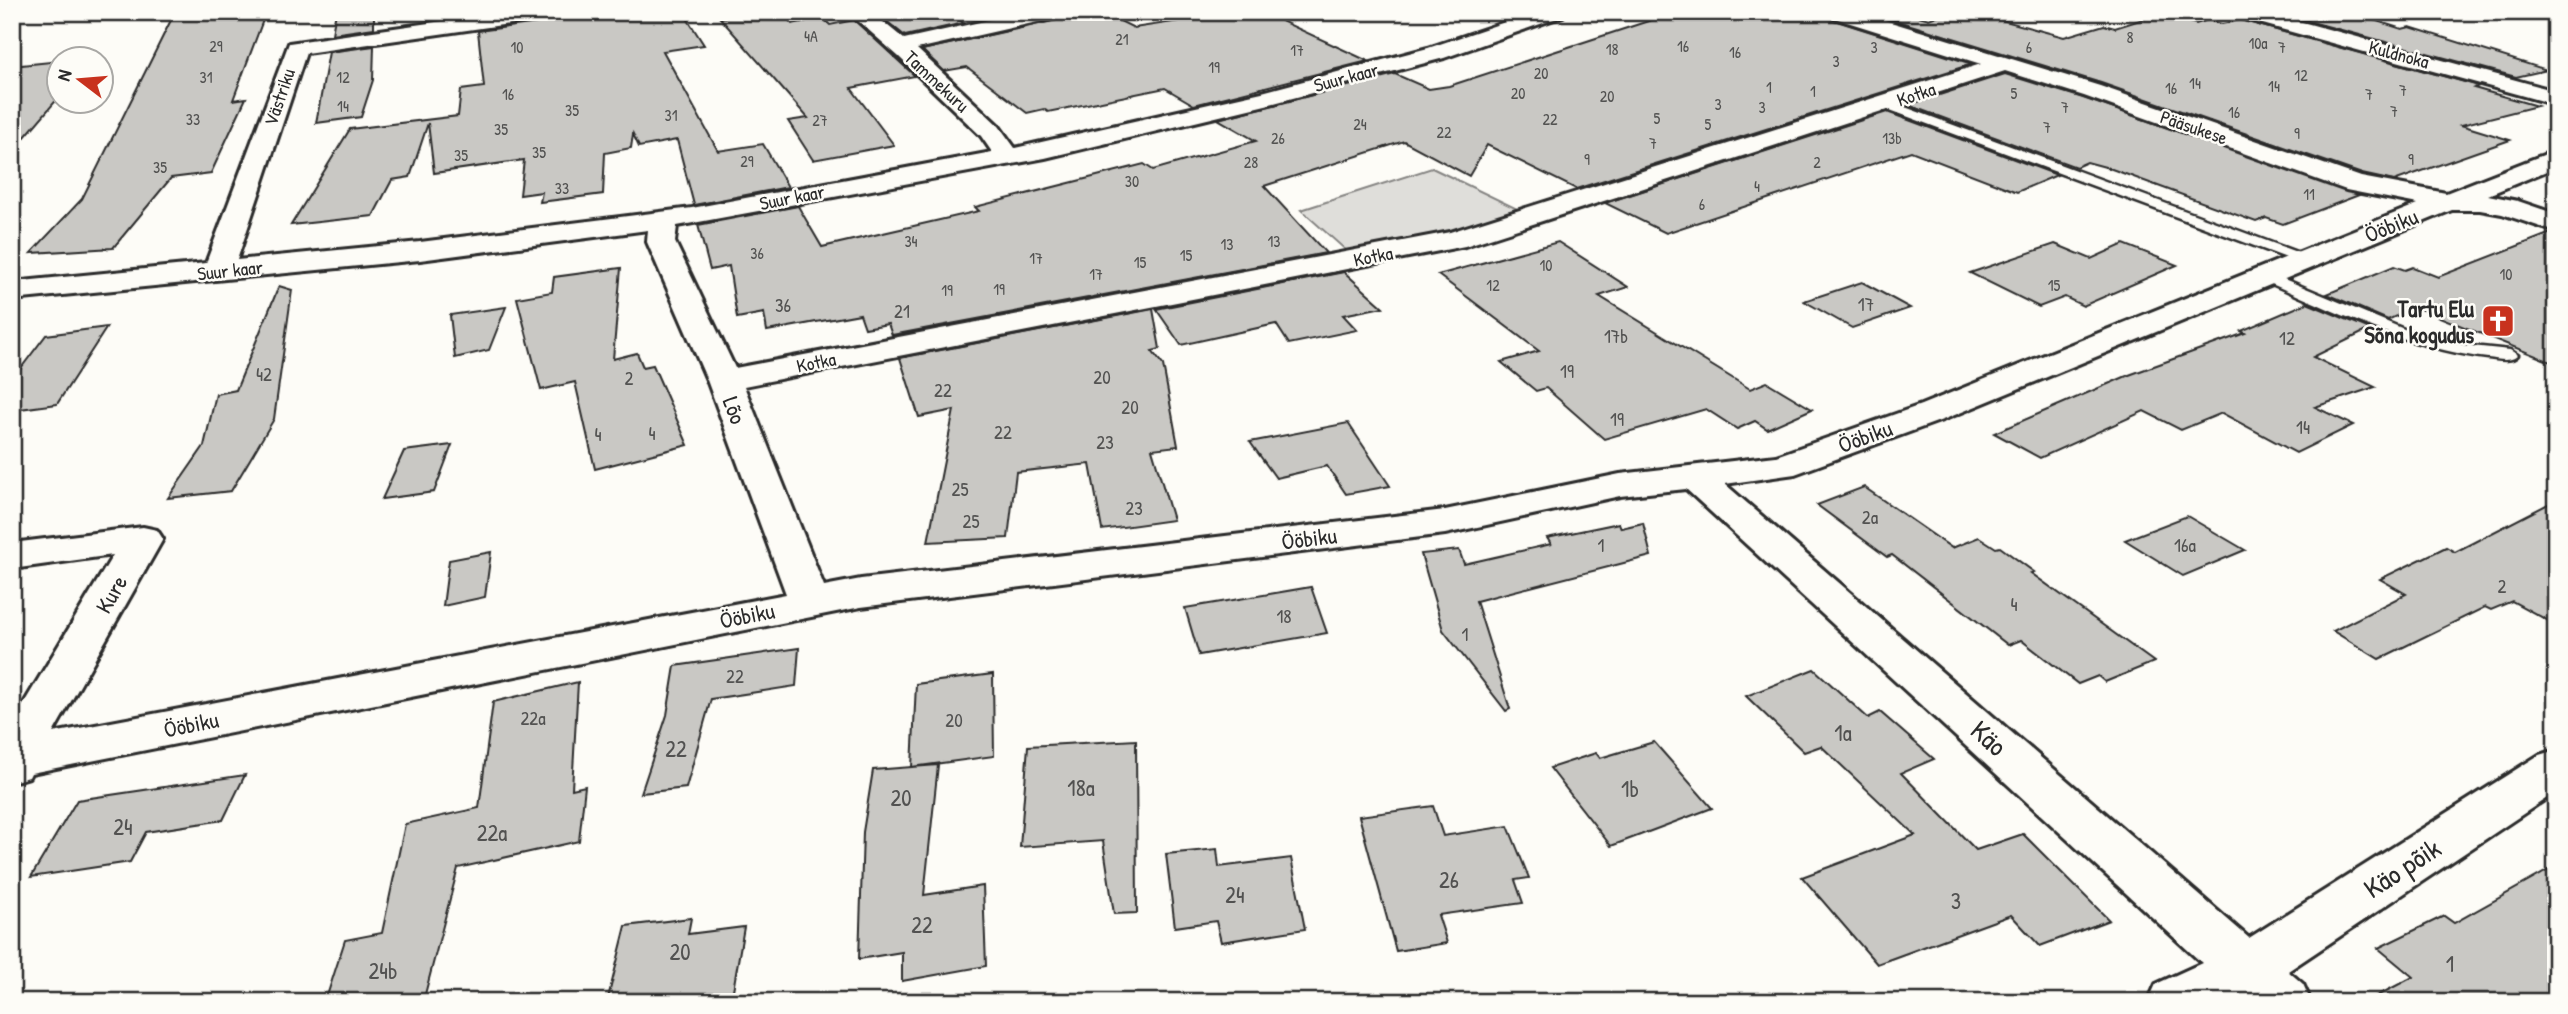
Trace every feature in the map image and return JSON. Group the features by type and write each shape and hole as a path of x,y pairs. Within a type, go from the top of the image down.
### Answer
{"street":[{"name":"Västriku","path":"218,271 297,48 552,12"},
{"name":"Tammekuru","path":"858,12 900,46 990,131 1009,156"},
{"path":"900,46 1055,12"},
{"name":"Pääsukese","path":"1835,12 2092,91 2356,184 2449,202 2480,202 2508,207 2556,224"},
{"name":"Kuldnoka","path":"2241,12 2556,98"},
{"name":"Suur kaar","path":"12,291 420,251 663,220 1009,156 1266,99 1436,53 1542,14"},
{"name":"Kotka","path":"724,380 1455,240 2005,64"},
{"name":"Ööbiku","path":"14,761 874,591 1445,522 1620,485 1782,466 1933,412 2556,158"},
{"name":"Lõo","path":"663,220 661,242 724,380 810,603"},
{"name":"Käo","path":"1694,476 2265,985"},
{"name":"Kure","path":"12,556 143,539 14,761"},
{"name":"Käo põik","path":"2265,985 2556,768"},
{"path":"2176,1002 2265,985"}],"lane":[{"path":"1886,104 2305,260"},
{"path":"2266,276 2398,332 2461,350 2510,355"}],"shaded area":[{"path":"1432,168 1534,217 1359,262 1301,210"}],"building":[{"path":"266,12 233,100 246,98 211,173 171,178 113,248 31,253 82,199 174,14"},
{"path":"336,12 374,12 374,28 332,34"},
{"path":"564,12 683,12 704,45 663,51 718,151 763,144 788,187 694,205 677,140 639,147 633,134 631,148 605,153 603,194 540,202 542,192 520,195 524,160 434,173 428,123 410,177 392,180 373,216 291,225 350,129 458,116 461,90 484,87 478,31 553,21 561,18"},
{"path":"760,12 782,12 792,24 823,18 830,25 854,20 915,76 851,88 894,145 813,160 788,121 808,118 720,18"},
{"path":"896,12 948,12 964,23 905,36 879,15"},
{"path":"1102,12 1134,28 1238,12 1262,12 1368,61 1194,105 1165,88 1048,112 1044,109 1027,113 967,67 944,71 922,50"},
{"path":"1676,12 1823,12 1827,18 1972,64 1576,189 1487,145 1469,176 1404,141 1264,186 1326,253 892,335 888,324 865,328 860,314 767,331 764,313 737,318 729,266 710,270 698,225 798,206 822,247 979,211 975,207 1144,164 1153,170 1256,141 1218,119 1395,74 1429,89 1449,86"},
{"path":"1868,12 1905,12 1929,19 1947,12 1972,12 2064,37 2104,25 2115,28 2159,14 2196,24 2208,20 2222,24 2240,20 2479,86 2474,88 2537,106 2461,125 2510,140 2394,181 2362,174 2101,83"},
{"path":"2333,12 2352,18 2361,16 2402,29 2410,27 2547,70 2516,77 2278,13"},
{"path":"374,46 373,80 361,117 316,123 329,52"},
{"path":"46,62 46,112 12,152 12,66"},
{"path":"2005,74 2083,98 2359,195 2283,224 2266,218 2256,222 2109,168 2087,162 2076,167 1908,105"},
{"path":"1887,112 2057,175 2017,192 1911,151 1666,233 1605,203"},
{"path":"2551,233 2556,234 2556,364 2415,307 2388,320 2327,294 2394,266 2405,270 2413,267 2438,277"},
{"path":"1558,242 1628,287 1599,296 1750,389 1767,382 1812,409 1767,429 1755,421 1737,429 1706,409 1604,439 1546,388 1536,391 1501,362 1539,351 1438,275"},
{"path":"2055,244 2091,259 2124,244 2177,265 2083,306 2065,297 2039,307 1970,273"},
{"path":"621,268 613,359 637,353 643,367 653,365 688,445 595,469 575,382 541,390 517,298 552,292 554,277"},
{"path":"1344,272 1383,307 1343,315 1357,330 1289,344 1276,324 1181,345 1156,309"},
{"path":"1862,282 1910,308 1852,328 1804,301"},
{"path":"279,286 292,290 274,419 231,491 168,498 204,446 216,394 236,390"},
{"path":"2307,303 2370,329 2313,357 2375,387 2315,407 2353,425 2296,453 2222,413 2181,430 2144,411 2040,458 1994,433 2129,375 2245,333 2241,331"},
{"path":"506,307 489,350 455,358 450,315"},
{"path":"1153,309 1160,349 1152,351 1163,365 1178,446 1152,449 1173,520 1102,530 1090,464 1016,472 1008,538 928,542 954,410 919,417 900,358"},
{"path":"107,327 57,404 12,410 12,380 46,335"},
{"path":"1348,423 1390,486 1346,494 1327,466 1276,478 1250,442"},
{"path":"452,445 434,492 382,499 404,451"},
{"path":"1864,487 1952,548 1979,537 1996,548 2000,547 2034,572 2031,573 2154,662 2105,682 2098,676 2078,684 2021,640 2008,645 1892,555 1887,557 1817,505"},
{"path":"2556,500 2556,625 2512,601 2491,610 2485,607 2379,659 2333,631 2406,594 2380,579 2446,547 2455,552"},
{"path":"2187,516 2245,550 2183,576 2125,540"},
{"path":"1619,523 1621,528 1643,523 1651,556 1476,601 1510,709 1506,711 1443,630 1421,554 1459,550 1464,564 1551,544 1547,538"},
{"path":"491,552 485,597 443,606 449,560"},
{"path":"1311,587 1327,633 1199,655 1185,608"},
{"path":"799,648 796,686 711,699 686,788 641,793 667,715 675,666"},
{"path":"1814,669 1868,718 1880,712 1934,759 1901,773 1976,850 2023,834 2109,920 2040,946 2011,915 1877,964 1802,877 1915,835 1821,746 1804,752 1746,696"},
{"path":"993,674 994,756 912,767 916,684"},
{"path":"578,682 572,789 585,786 579,841 458,868 423,1002 325,1002 345,940 382,933 405,824 479,808 493,702"},
{"path":"1136,740 1137,913 1114,914 1103,841 1020,847 1028,746"},
{"path":"1654,742 1712,808 1611,846 1550,768 1596,753 1600,758"},
{"path":"938,765 924,895 983,886 986,966 902,981 902,952 859,959 863,832 873,770"},
{"path":"245,775 223,820 146,832 130,862 31,877 77,800"},
{"path":"1433,806 1443,836 1508,826 1529,878 1515,880 1523,903 1438,915 1447,943 1396,951 1359,816"},
{"path":"1217,849 1219,867 1291,858 1305,929 1221,942 1216,921 1175,927 1166,854"},
{"path":"2556,866 2556,989 2531,1002 2365,1002 2413,977 2378,948 2444,916 2454,923"},
{"path":"691,918 688,934 744,927 731,1002 607,1002 626,926"}],"place":[{"name":"Tartu Elu Sõna kogudus","path":"2498,321"}]}
